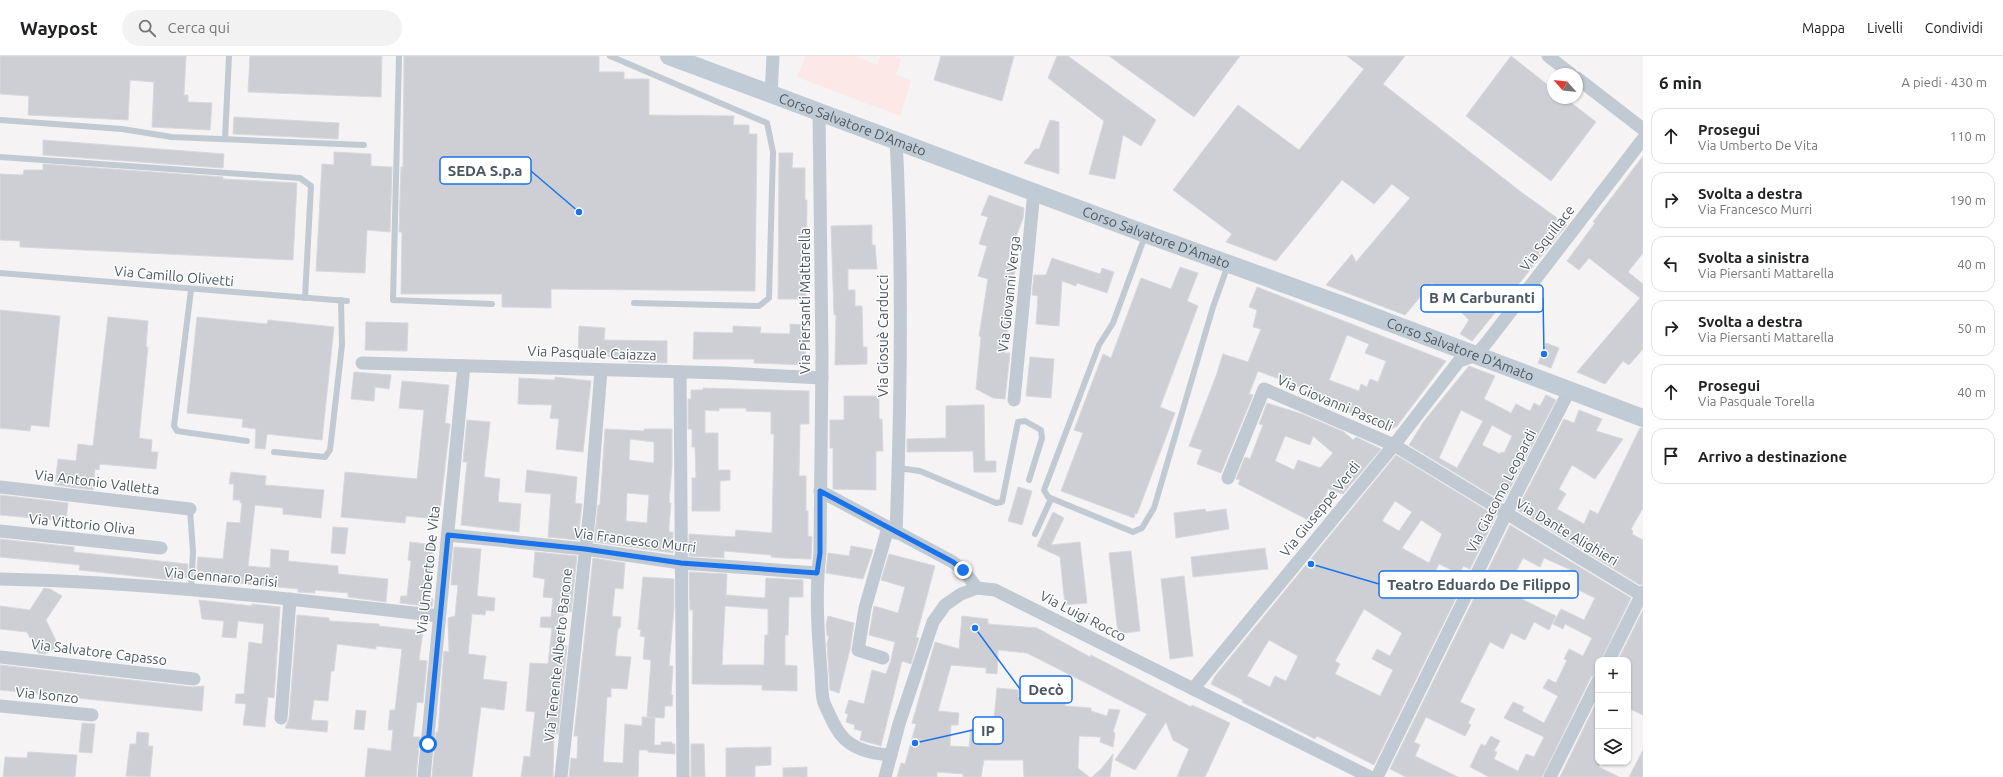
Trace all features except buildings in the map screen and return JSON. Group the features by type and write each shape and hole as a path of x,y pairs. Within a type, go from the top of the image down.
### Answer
{"street":[{"name":"Corso Salvatore D'Amato","path":"670,56 771,95 896,139 1146,234 1643,418"},
{"path":"771,95 773,56"},
{"path":"1548,56 1563,68"},
{"path":"1583,83 1643,129"},
{"name":"Via Piersanti Mattarella","path":"819,112 822,378 820,553 817,573 819,648 824,702 841,735 851,744 863,750 891,756"},
{"name":"Via Giosuè Carducci","path":"883,658 858,650 864,608 892,531 898,468 900,317 896,139"},
{"name":"Via Squillace","path":"1476,355 1643,139"},
{"name":"Via Giovanni Verga","path":"1014,400 1034,191"},
{"name":"Via Giuseppe Verdi","path":"1193,689 1394,445 1459,361 1476,355"},
{"name":"Via Pasquale Caiazza","path":"362,363 680,372 822,378"},
{"name":"Via Umberto De Vita","path":"424,777 464,366"},
{"name":"Via Tenente Alberto Barone","path":"561,777 585,549 601,370"},
{"path":"680,372 683,777"},
{"name":"Via Giovanni Pascoli","path":"1228,478 1264,389 1394,445"},
{"name":"Via Giacomo Leopardi","path":"1377,777 1506,514 1569,391"},
{"name":"Via Dante Alighieri","path":"1394,445 1642,595"},
{"name":"Via Antonio Valletta","path":"0,487 190,509"},
{"path":"820,491 892,531 953,562 963,570 977,588 961,594 945,605 933,622 899,724 885,777"},
{"name":"Via Vittorio Oliva","path":"0,531 161,548"},
{"name":"Via Francesco Murri","path":"448,535 585,549 681,563 817,573"},
{"name":"Via Gennaro Parisi","path":"0,579 55,580 290,599 439,616"},
{"name":"Via Luigi Rocco","path":"977,588 995,590 1370,777"},
{"path":"1610,657 1642,595"},
{"path":"281,718 290,599"},
{"name":"Via Salvatore Capasso","path":"0,657 194,679"},
{"path":"1550,777 1595,687"},
{"name":"Via Isonzo","path":"0,706 92,716"}],"lane":[{"path":"225,139 229,56"},
{"path":"399,56 393,300 492,304"},
{"path":"610,56 767,123 773,152 769,298 759,306 634,303"},
{"path":"0,120 122,129 172,137 364,145"},
{"path":"0,157 300,178 311,186 305,298"},
{"path":"1146,234 1113,323 1099,345 1044,490 1051,499 1133,532 1142,528 1154,508 1213,307 1228,264"},
{"name":"Via Camillo Olivetti","path":"0,274 191,290 344,300 342,345 330,450 325,457 274,452"},
{"path":"191,290 174,426 177,431 247,441"},
{"path":"898,468 920,471 996,503 1002,502 1018,422 1025,421 1041,430 1042,438 1028,480"},
{"path":"1035,534 1051,499"},
{"path":"190,509 193,552 191,591"}],"shaded area":[{"path":"806,56 855,56 877,65 880,56 893,56 901,59 896,75 911,80 900,116 797,77"}],"place":[{"name":"SEDA S.p.a","path":"579,212"},
{"name":"B M Carburanti","path":"1544,354"},
{"name":"Teatro Eduardo De Filippo","path":"1311,564"},
{"name":"Decò","path":"975,628"},
{"name":"IP","path":"915,743"}],"route":[{"path":"428,744 439,616 448,535 585,549 681,563 817,573 820,553 820,491 896,533 953,562 963,570"}]}
